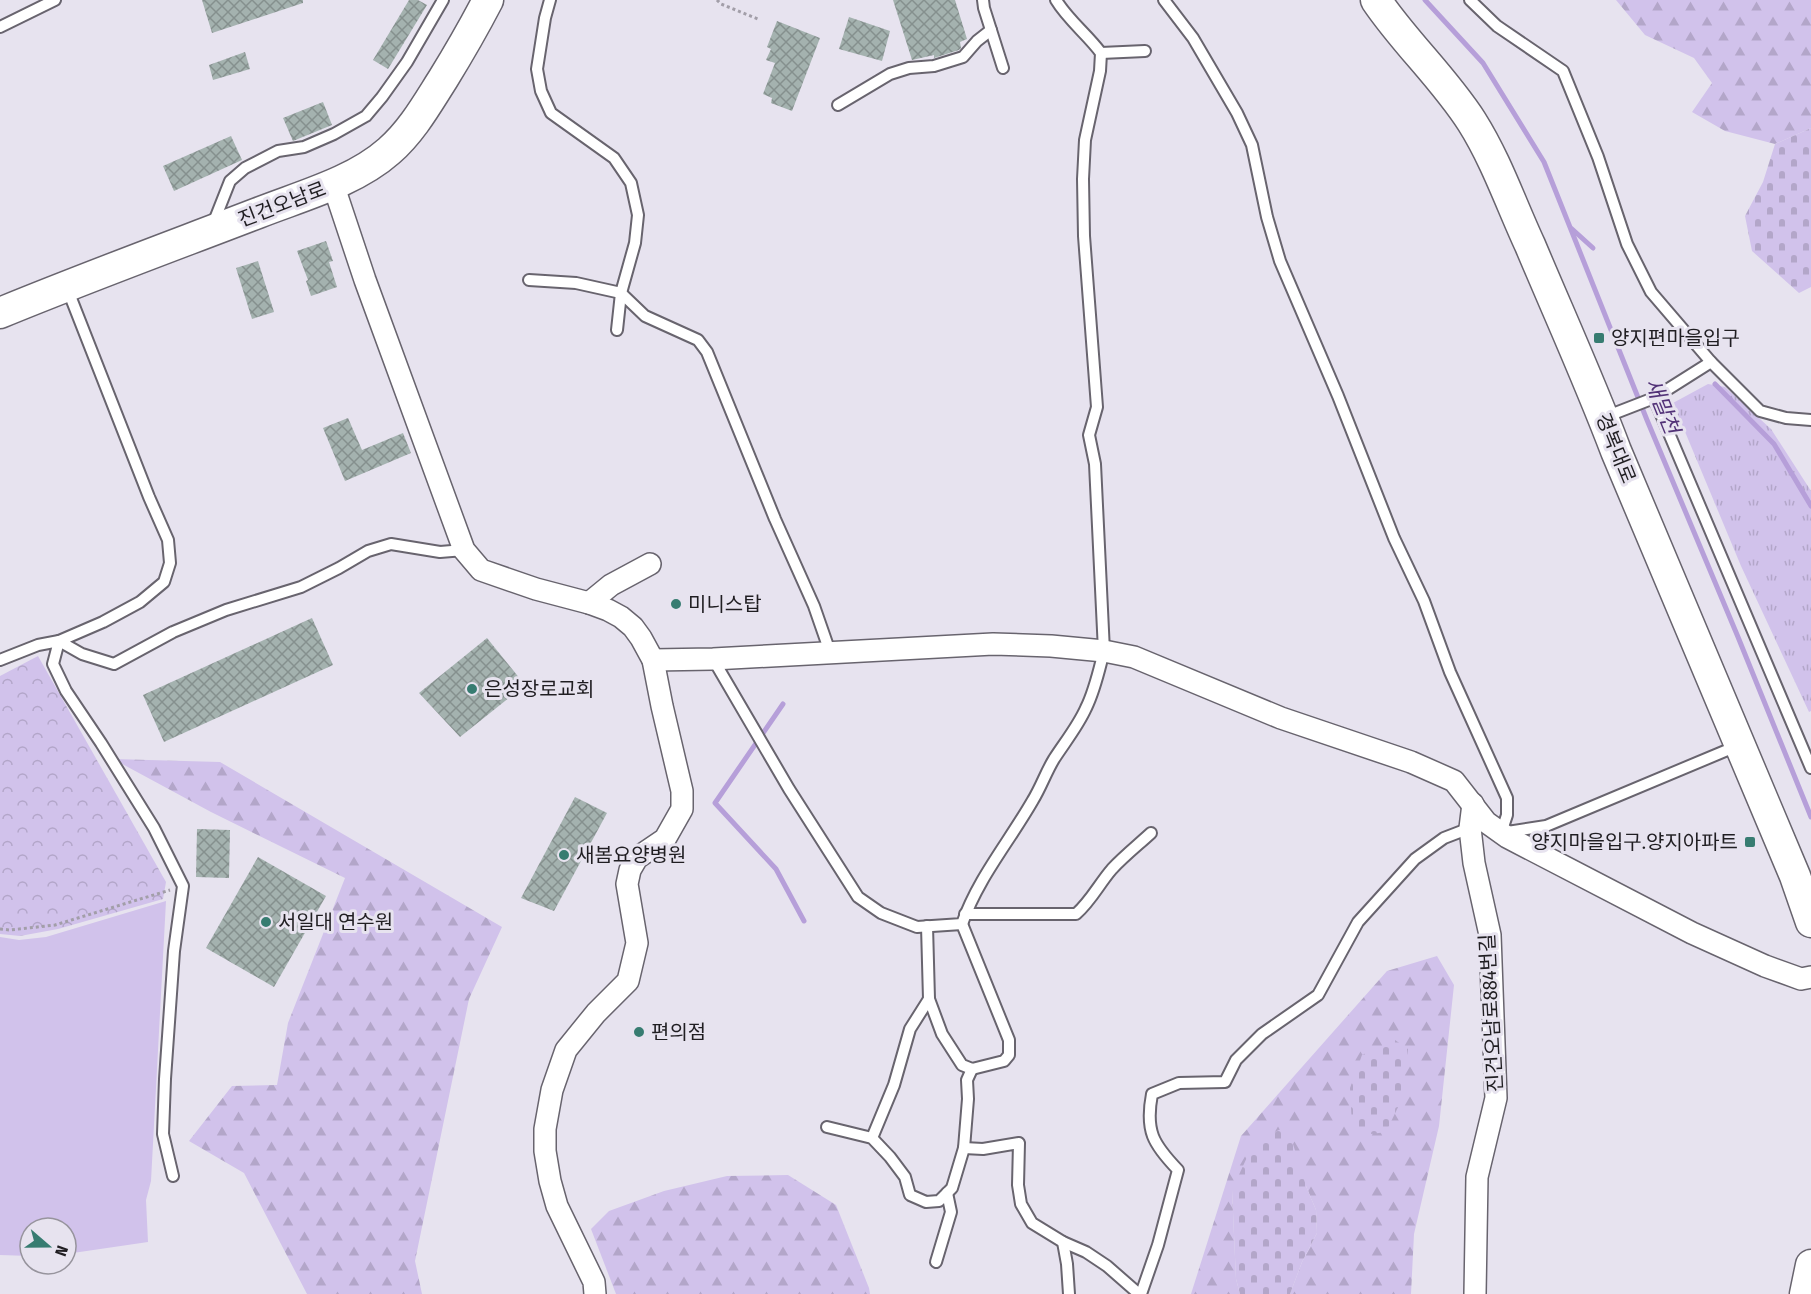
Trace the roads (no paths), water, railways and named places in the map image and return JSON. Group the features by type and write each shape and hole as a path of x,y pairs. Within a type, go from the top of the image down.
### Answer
{"street":[{"name":"진건오남로","path":"0,313 364,170 389,151 407,133 460,50 488,0"},
{"name":"경복대로","path":"1376,0 1390,21 1447,87 1472,123 1501,176 1616,412 1616,451 1795,876 1811,922"},
{"path":"333,184 365,280 464,550 481,570 537,589 589,603 615,614 633,627 653,660 682,791 682,809 665,839 637,858 630,870 627,884 638,943 628,981 596,1013 566,1050 552,1090 545,1129 545,1151 557,1206 594,1282 595,1294"},
{"path":"589,603 611,585 650,564"},
{"path":"653,660 993,644 1051,646 1104,651 1134,657 1281,718 1411,762 1454,781 1486,822 1502,833 1692,933 1765,966 1801,979 1811,977"},
{"name":"진건오남로884번길","path":"1473,804 1470,828 1474,863 1490,935 1496,1098 1477,1177 1475,1294"},
{"path":"1805,1294 1811,1265"}],"lane":[{"path":"0,27 56,0"},
{"path":"211,231 230,181 245,168 278,151 304,147 366,116 382,98 407,62 443,0"},
{"path":"550,0 537,69 541,91 552,113 614,158 631,183 638,215 635,243 621,293 617,330"},
{"path":"983,0 1003,68"},
{"path":"927,926 929,999 942,1034 962,1065 972,1069 1004,1061 1009,1055 1009,1040 963,919 970,900 984,875 1033,800 1053,761 1087,707 1104,651 1095,464 1089,435 1097,407 1084,236 1083,179 1085,140 1100,71 1101,53 1063,12 1056,0"},
{"path":"1164,0 1192,38 1238,113 1252,145 1267,217 1280,261 1338,396 1394,538 1424,601 1450,672 1507,798 1507,815 1502,833 1546,826 1740,745"},
{"path":"1470,0 1497,26 1563,71 1598,157 1627,244 1651,292 1711,362 1760,411 1786,418 1811,420"},
{"path":"838,105 890,74 909,68 934,66 963,57 991,30"},
{"path":"1101,53 1145,51"},
{"path":"529,280 576,283 621,293 645,316 699,340 707,352 775,519 814,606 830,652"},
{"path":"0,660 38,645 59,641 103,622 140,602 164,582 170,563 168,540 66,286"},
{"path":"1616,412 1654,398 1711,362"},
{"path":"1654,398 1811,768"},
{"path":"59,641 82,654 114,664 173,632 226,610 301,587 368,551 391,544 440,552 464,550"},
{"path":"59,641 53,664 66,691 154,828 183,886 174,951 163,1134 173,1176"},
{"path":"712,659 789,789 858,897 881,913 917,927 963,919 1076,914 1089,903 1098,886 1113,868 1151,833"},
{"path":"964,1148 983,1149 1019,1143 1018,1185 1021,1204 1032,1223 1063,1242 1086,1251 1140,1294 1158,1245 1178,1170 1160,1151 1151,1131 1149,1111 1152,1094 1179,1083 1225,1082 1236,1060 1262,1034 1317,995 1358,922 1415,859 1444,838 1470,828"},
{"path":"872,1138 894,1085 910,1029 929,999"},
{"path":"827,1127 872,1138 890,1156 905,1177 910,1195 926,1202 939,1201 952,1188 964,1148 968,1099 967,1080 972,1069"},
{"path":"936,1262 951,1212 947,1193"},
{"path":"1063,1242 1069,1294"}],"waterway":[{"name":"새말천","path":"1425,0 1483,63 1544,162 1647,420 1811,817"},
{"path":"1572,229 1593,248"},
{"path":"1715,384 1774,444 1811,506"},
{"path":"783,704 715,803 776,869 804,921"}],"place":[{"name":"양지편마을입구","path":"1599,338"},
{"name":"미니스탑","path":"676,604"},
{"name":"은성장로교회","path":"472,689"},
{"name":"양지마을입구.양지아파트","path":"1750,842"},
{"name":"새봄요양병원","path":"564,855"},
{"name":"서일대 연수원","path":"266,922"},
{"name":"편의점","path":"639,1032"}]}
